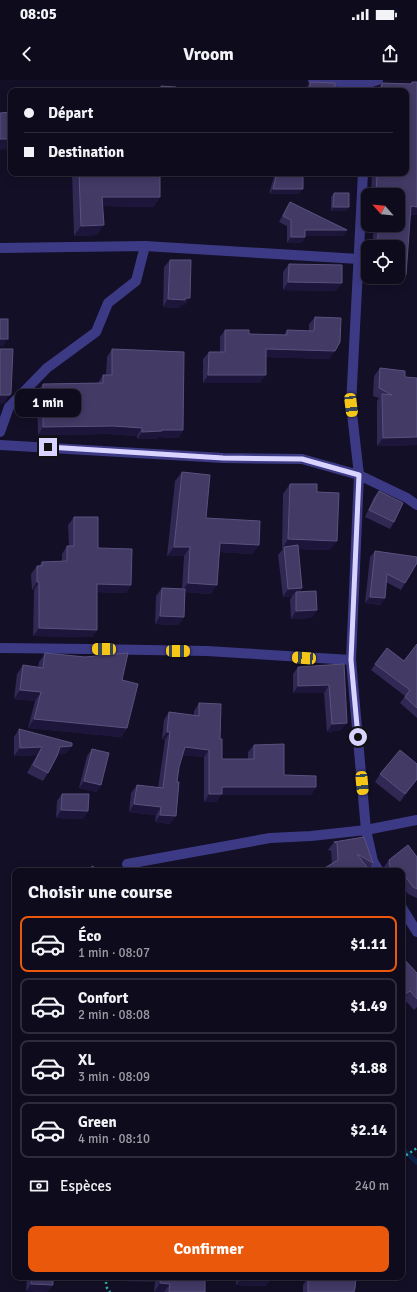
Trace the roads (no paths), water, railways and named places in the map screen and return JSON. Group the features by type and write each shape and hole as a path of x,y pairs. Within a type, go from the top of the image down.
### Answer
{"street":[{"path":"313,80 366,85 378,80"},
{"path":"363,176 351,405 359,475 351,660 366,830 372,861 377,868"},
{"path":"0,248 145,246 359,259"},
{"path":"0,432 9,407 47,368 96,332 108,303 136,281 145,246"},
{"path":"0,445 223,458 302,459 359,475 407,498 417,505"},
{"path":"0,648 207,651 351,660"},
{"path":"127,864 270,838 311,836 366,830 417,820"},
{"path":"405,913 417,932"}],"waterway":[{"path":"405,1152 417,1162"}]}
